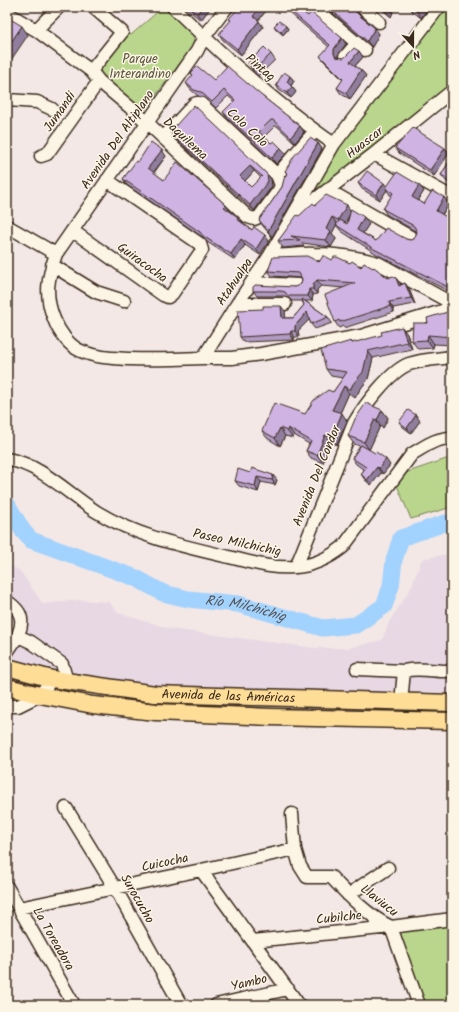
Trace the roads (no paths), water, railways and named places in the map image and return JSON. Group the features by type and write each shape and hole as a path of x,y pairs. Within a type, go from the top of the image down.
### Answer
{"main road":[{"name":"Avenida de las Américas","path":"7,667 60,680 155,694 452,703"},
{"name":"Avenida de las Américas","path":"7,687 93,706 156,712 270,717 452,721"}],"street":[{"path":"36,30 59,7"},
{"path":"91,71 122,32 93,7"},
{"name":"Pintag","path":"173,7 252,80 315,131 334,144"},
{"name":"Avenida Del Altiplano","path":"73,231 197,51 204,37 226,7"},
{"path":"314,7 361,46 345,57"},
{"path":"362,7 379,22"},
{"name":"Atahualpa","path":"203,358 294,216 334,144 439,7"},
{"name":"Daquilema","path":"7,13 36,30 91,71 99,81 139,115 248,217 254,219 259,217 278,190 281,185 277,175"},
{"name":"Jumandi","path":"42,156 47,154 99,81"},
{"name":"Huascar","path":"294,216 452,91"},
{"path":"7,100 38,102 52,109"},
{"name":"Colo Colo","path":"163,138 197,102 200,103 277,175"},
{"path":"277,175 315,131"},
{"path":"374,154 452,198"},
{"name":"Guiracocha","path":"73,231 162,295 168,297 172,294 202,250 200,244 107,180"},
{"path":"328,190 414,239"},
{"path":"7,226 54,259 96,292 124,301"},
{"path":"73,231 54,259 48,285 50,309 57,327 66,340 80,351 106,358 232,358 261,354 361,336 452,307 444,299 378,264 366,260 348,256 313,254 281,256 270,255"},
{"path":"251,283 299,285"},
{"path":"237,304 285,304"},
{"name":"Avenida Del Condor","path":"296,567 354,423 360,412 396,371 408,364 452,357"},
{"name":"Paseo Milchichig","path":"7,459 19,461 40,472 65,488 96,512 120,525 147,536 278,568 296,567 319,562 330,557 343,547 412,454 441,438 452,438"},
{"path":"7,601 20,614 21,620 18,636 7,652"},
{"path":"7,706 18,706 40,695 60,680 62,664 31,642 18,636"},
{"path":"357,669 404,671 412,669 451,671 452,669"},
{"path":"401,702 404,671"},
{"name":"Surocucho","path":"66,808 115,888 181,1005"},
{"name":"Llaviucu","path":"292,814 295,849 304,874 307,877 331,877 348,895 376,919 391,927 420,1005"},
{"path":"201,870 295,849"},
{"path":"348,895 388,868"},
{"name":"Cuicocha","path":"19,908 201,870 299,1005"},
{"name":"La Toreadora","path":"7,887 74,1005"},
{"name":"Cubilche","path":"253,940 391,927 452,919"},
{"name":"Yambo","path":"216,1005 288,989"}],"waterway":[{"name":"Río Milchichig","path":"7,504 23,531 31,540 136,578 163,593 188,599 238,604 323,628 356,625 384,606 391,586 394,560 401,538 445,523 452,523"}],"park label":[{"name":"Parque Interandino","path":"140,66"}]}
